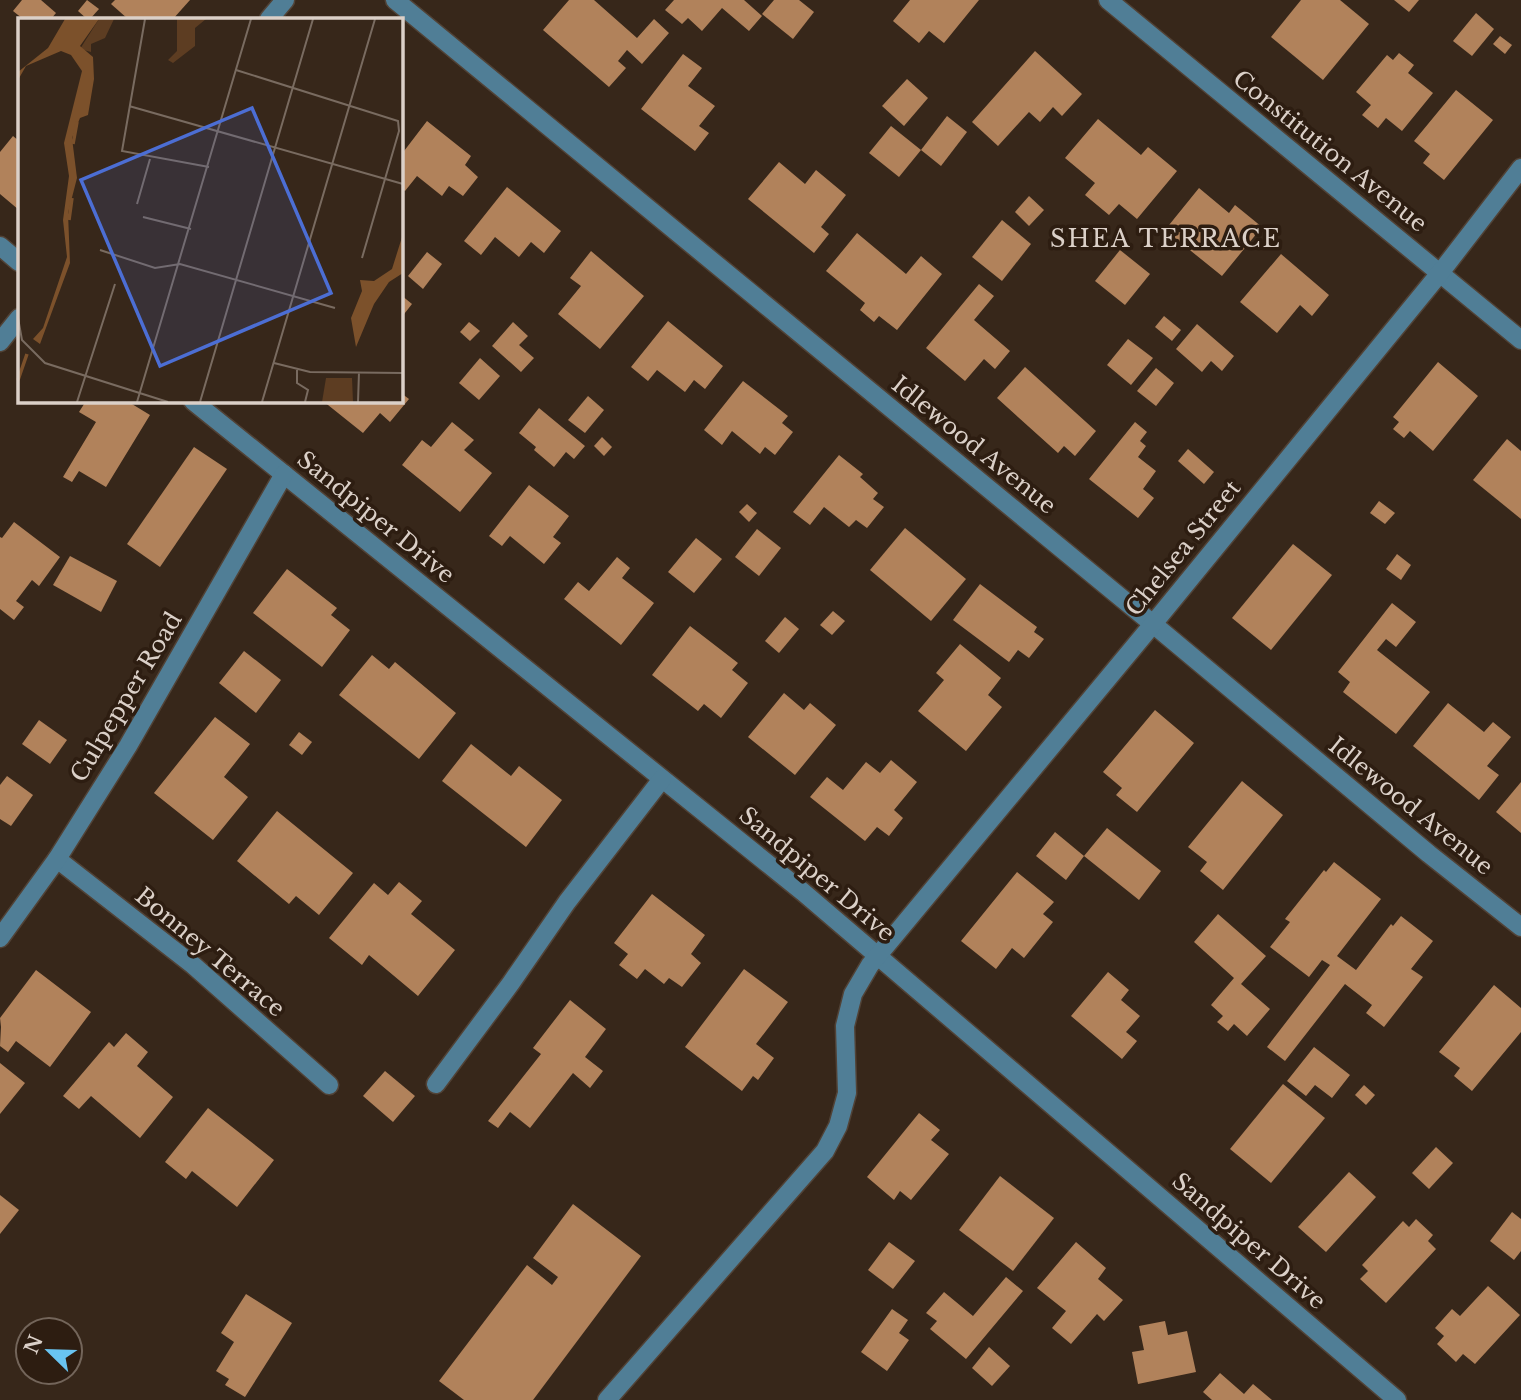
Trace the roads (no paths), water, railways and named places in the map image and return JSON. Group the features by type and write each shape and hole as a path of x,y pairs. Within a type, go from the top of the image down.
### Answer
{"street":[{"path":"270,18 285,0"},
{"name":"Idlewood Avenue","path":"395,0 1429,854 1521,927"},
{"name":"Constitution Avenue","path":"1108,0 1521,340"},
{"name":"Chelsea Street","path":"607,1400 825,1151 838,1126 847,1093 845,1026 853,994 870,965 1440,273 1521,167"},
{"path":"0,246 18,261"},
{"path":"0,342 18,319"},
{"name":"Sandpiper Drive","path":"194,402 803,892 1397,1400"},
{"name":"Culpepper Road","path":"0,939 57,859 128,746 284,474"},
{"path":"436,1084 511,984 567,902 662,779"},
{"name":"Bonney Terrace","path":"57,859 193,965 328,1085"}],"district":[{"name":"SHEA TERRACE","path":"1166,238"}]}
